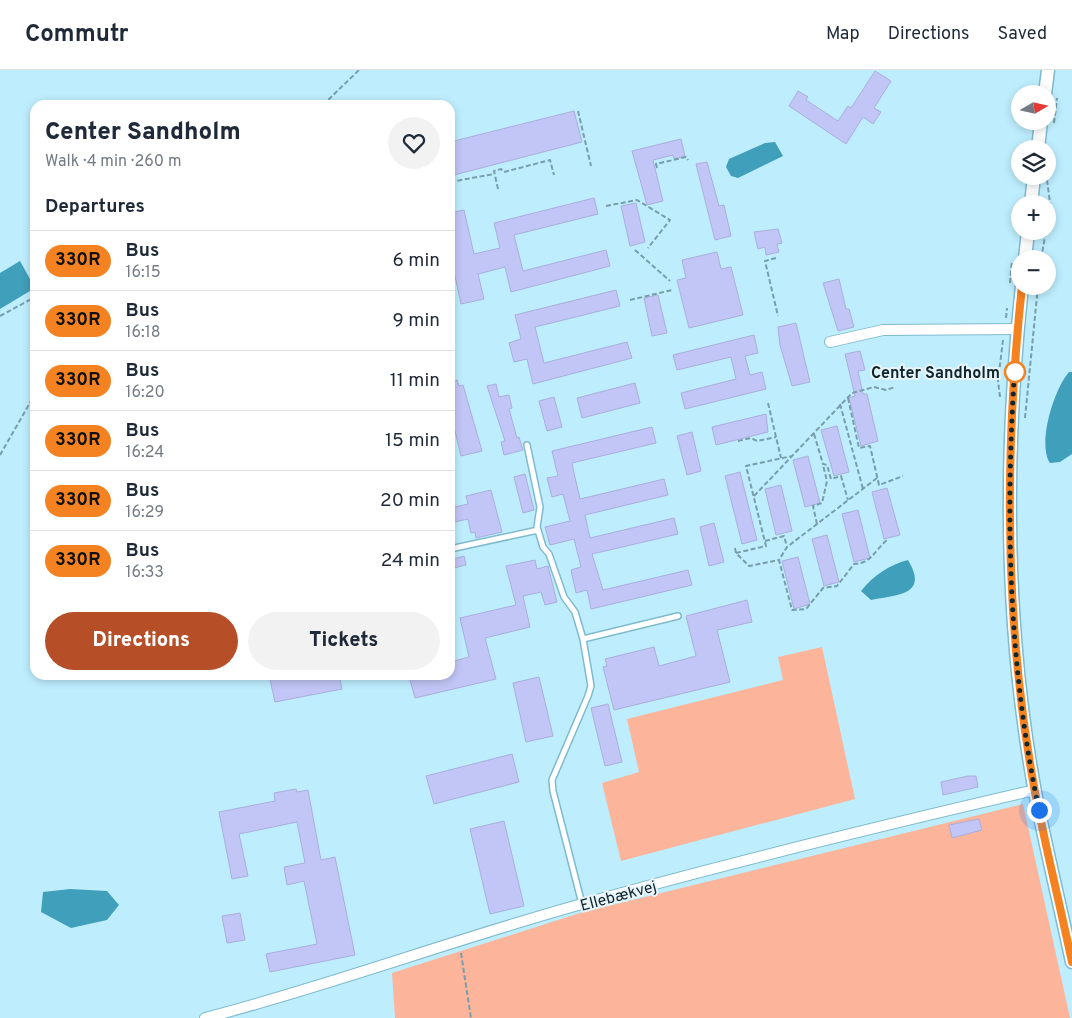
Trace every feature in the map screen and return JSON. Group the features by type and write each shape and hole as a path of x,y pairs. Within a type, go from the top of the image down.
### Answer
{"street":[{"path":"1048,70 1050,85"},
{"path":"1021,295 1010,439 1009,532 1014,626 1035,790 1072,962"},
{"path":"830,342 883,330 1018,329"},
{"name":"Ellebækvej","path":"205,1018 279,999 459,940 582,904 904,821 1035,790"}],"lane":[{"path":"527,445 540,507 538,530 564,597 575,612 583,639 591,686 552,780 553,791 582,904"},
{"path":"455,548 538,530"},
{"path":"583,639 678,616"}],"path":[{"path":"328,100 359,70"},
{"path":"578,111 591,166"},
{"path":"657,168 656,164 686,156 688,160"},
{"path":"455,181 494,174 494,171 501,169 504,172 550,160 554,175"},
{"path":"494,174 498,189"},
{"path":"606,206 636,200 670,220 648,248"},
{"path":"635,250 670,281"},
{"path":"776,258 764,261 778,316"},
{"path":"630,300 672,290"},
{"path":"1026,408 1037,295"},
{"path":"0,316 30,300"},
{"path":"754,496 852,393 874,387 886,390 895,387"},
{"path":"847,397 859,448 870,446 879,485 903,476"},
{"path":"0,455 30,403"},
{"path":"768,403 781,458"},
{"path":"840,404 862,489"},
{"path":"814,434 827,481 822,503 813,506 817,524"},
{"path":"738,441 752,438 757,441 776,437"},
{"path":"736,553 766,546 746,466 792,456"},
{"path":"823,464 827,464 831,479 841,476 848,500"},
{"path":"877,478 787,547 779,560 792,610 802,610 811,606 812,601 823,588 837,586 854,564 864,564 869,561 874,552 887,540"},
{"path":"765,541 784,536 787,547"},
{"path":"735,548 736,553 749,566 779,560"},
{"path":"459,940 470,1018"}],"shaded area":[{"path":"822,647 855,799 621,861 602,783 639,772 627,719 783,680 778,657"},
{"path":"1023,804 1070,1018 395,1018 392,973 580,913"}],"water":[{"path":"775,142 783,156 738,178 731,176 726,167 729,159 765,143"},
{"path":"20,261 30,279 30,291 0,309 0,273"},
{"path":"1069,372 1072,372 1072,454 1060,462 1050,463 1046,454 1046,430 1053,403 1063,380"},
{"path":"908,560 914,572 915,580 913,587 908,591 891,597 871,600 861,591 882,571"},
{"path":"70,889 107,891 119,905 107,920 71,928 41,912 43,892"}],"building":[{"path":"875,71 891,81 874,108 881,112 873,124 863,117 846,144 789,106 798,91 808,97 806,100 838,121 848,106 851,108"},
{"path":"574,111 582,142 455,175 455,141"},
{"path":"681,139 685,156 674,159 673,155 653,160 663,201 647,205 632,151"},
{"path":"707,162 719,206 724,205 731,236 715,240 696,164"},
{"path":"594,198 598,214 514,235 523,271 606,250 610,266 511,292 505,267 478,274 484,299 461,304 455,276 455,212 464,210 474,254 500,248 494,223"},
{"path":"636,203 645,242 630,246 621,206"},
{"path":"778,229 782,243 777,244 779,252 766,255 765,247 758,249 754,232"},
{"path":"717,252 721,269 731,267 743,315 689,328 677,280 686,278 682,260"},
{"path":"839,279 846,309 849,309 854,327 838,331 823,283"},
{"path":"616,290 620,306 535,327 544,363 627,342 632,358 533,384 527,359 514,362 509,343 521,339 515,315"},
{"path":"658,295 667,333 652,336 644,298"},
{"path":"796,323 810,382 792,386 780,345 778,327"},
{"path":"754,335 758,353 745,356 750,375 762,372 766,389 685,409 681,393 736,379 731,357 677,370 673,355"},
{"path":"860,351 865,370 858,371 863,394 867,394 878,441 861,446 849,398 855,396 845,354"},
{"path":"457,380 459,386 463,385 482,451 461,456 455,431 455,381"},
{"path":"635,383 640,403 582,418 577,398"},
{"path":"496,384 499,397 509,395 512,408 509,409 517,438 519,437 523,450 504,455 501,442 505,441 487,386"},
{"path":"554,397 562,427 547,431 539,401"},
{"path":"766,414 768,432 716,445 712,427"},
{"path":"837,426 849,472 834,476 821,430"},
{"path":"652,427 656,443 572,463 580,499 664,479 668,495 585,515 590,538 674,518 678,534 592,554 603,590 688,570 692,585 591,609 587,590 576,593 571,570 581,567 574,539 550,545 545,527 570,521 563,494 552,497 547,478 558,476 552,451"},
{"path":"692,432 701,471 687,475 677,436"},
{"path":"808,456 820,503 805,507 793,460"},
{"path":"740,472 757,540 742,544 725,476"},
{"path":"525,474 534,510 523,513 514,477"},
{"path":"781,485 792,531 776,535 765,489"},
{"path":"887,488 900,535 884,539 872,492"},
{"path":"491,490 502,532 476,538 475,532 471,533 468,519 455,522 455,507 468,504 466,496"},
{"path":"858,510 870,558 854,562 842,514"},
{"path":"714,523 724,562 709,566 700,527"},
{"path":"827,535 839,582 824,586 812,539"},
{"path":"464,556 466,565 455,568 455,559"},
{"path":"798,557 810,604 794,609 782,561"},
{"path":"535,560 537,569 548,566 557,602 545,605 541,592 523,596 530,627 485,638 496,679 415,698 410,680 455,680 455,661 469,657 460,618 516,605 506,566"},
{"path":"747,600 752,622 717,630 730,682 614,710 603,667 607,666 605,659 654,647 659,666 696,656 686,616"},
{"path":"539,677 553,736 526,742 513,683"},
{"path":"270,680 340,680 342,689 275,702"},
{"path":"608,704 622,762 605,766 591,708"},
{"path":"512,754 519,782 434,804 426,776"},
{"path":"976,776 978,787 943,795 941,782"},
{"path":"296,789 297,792 308,790 321,860 335,857 355,955 270,972 266,954 317,944 304,881 287,885 284,867 305,863 297,822 239,834 248,876 232,879 219,812 275,801 274,793"},
{"path":"979,819 982,830 952,838 949,825"},
{"path":"504,821 524,906 490,914 470,829"},
{"path":"240,913 245,940 227,943 222,916"}],"bus line":[{"name":"330R","path":"1021,295 1010,439 1009,532 1014,626 1035,790 1072,962"}],"place":[{"name":"Center Sandholm","path":"1015,372"}],"route":[{"path":"1015,372 1015,365 1010,439 1009,512 1014,626 1039,810"}]}
